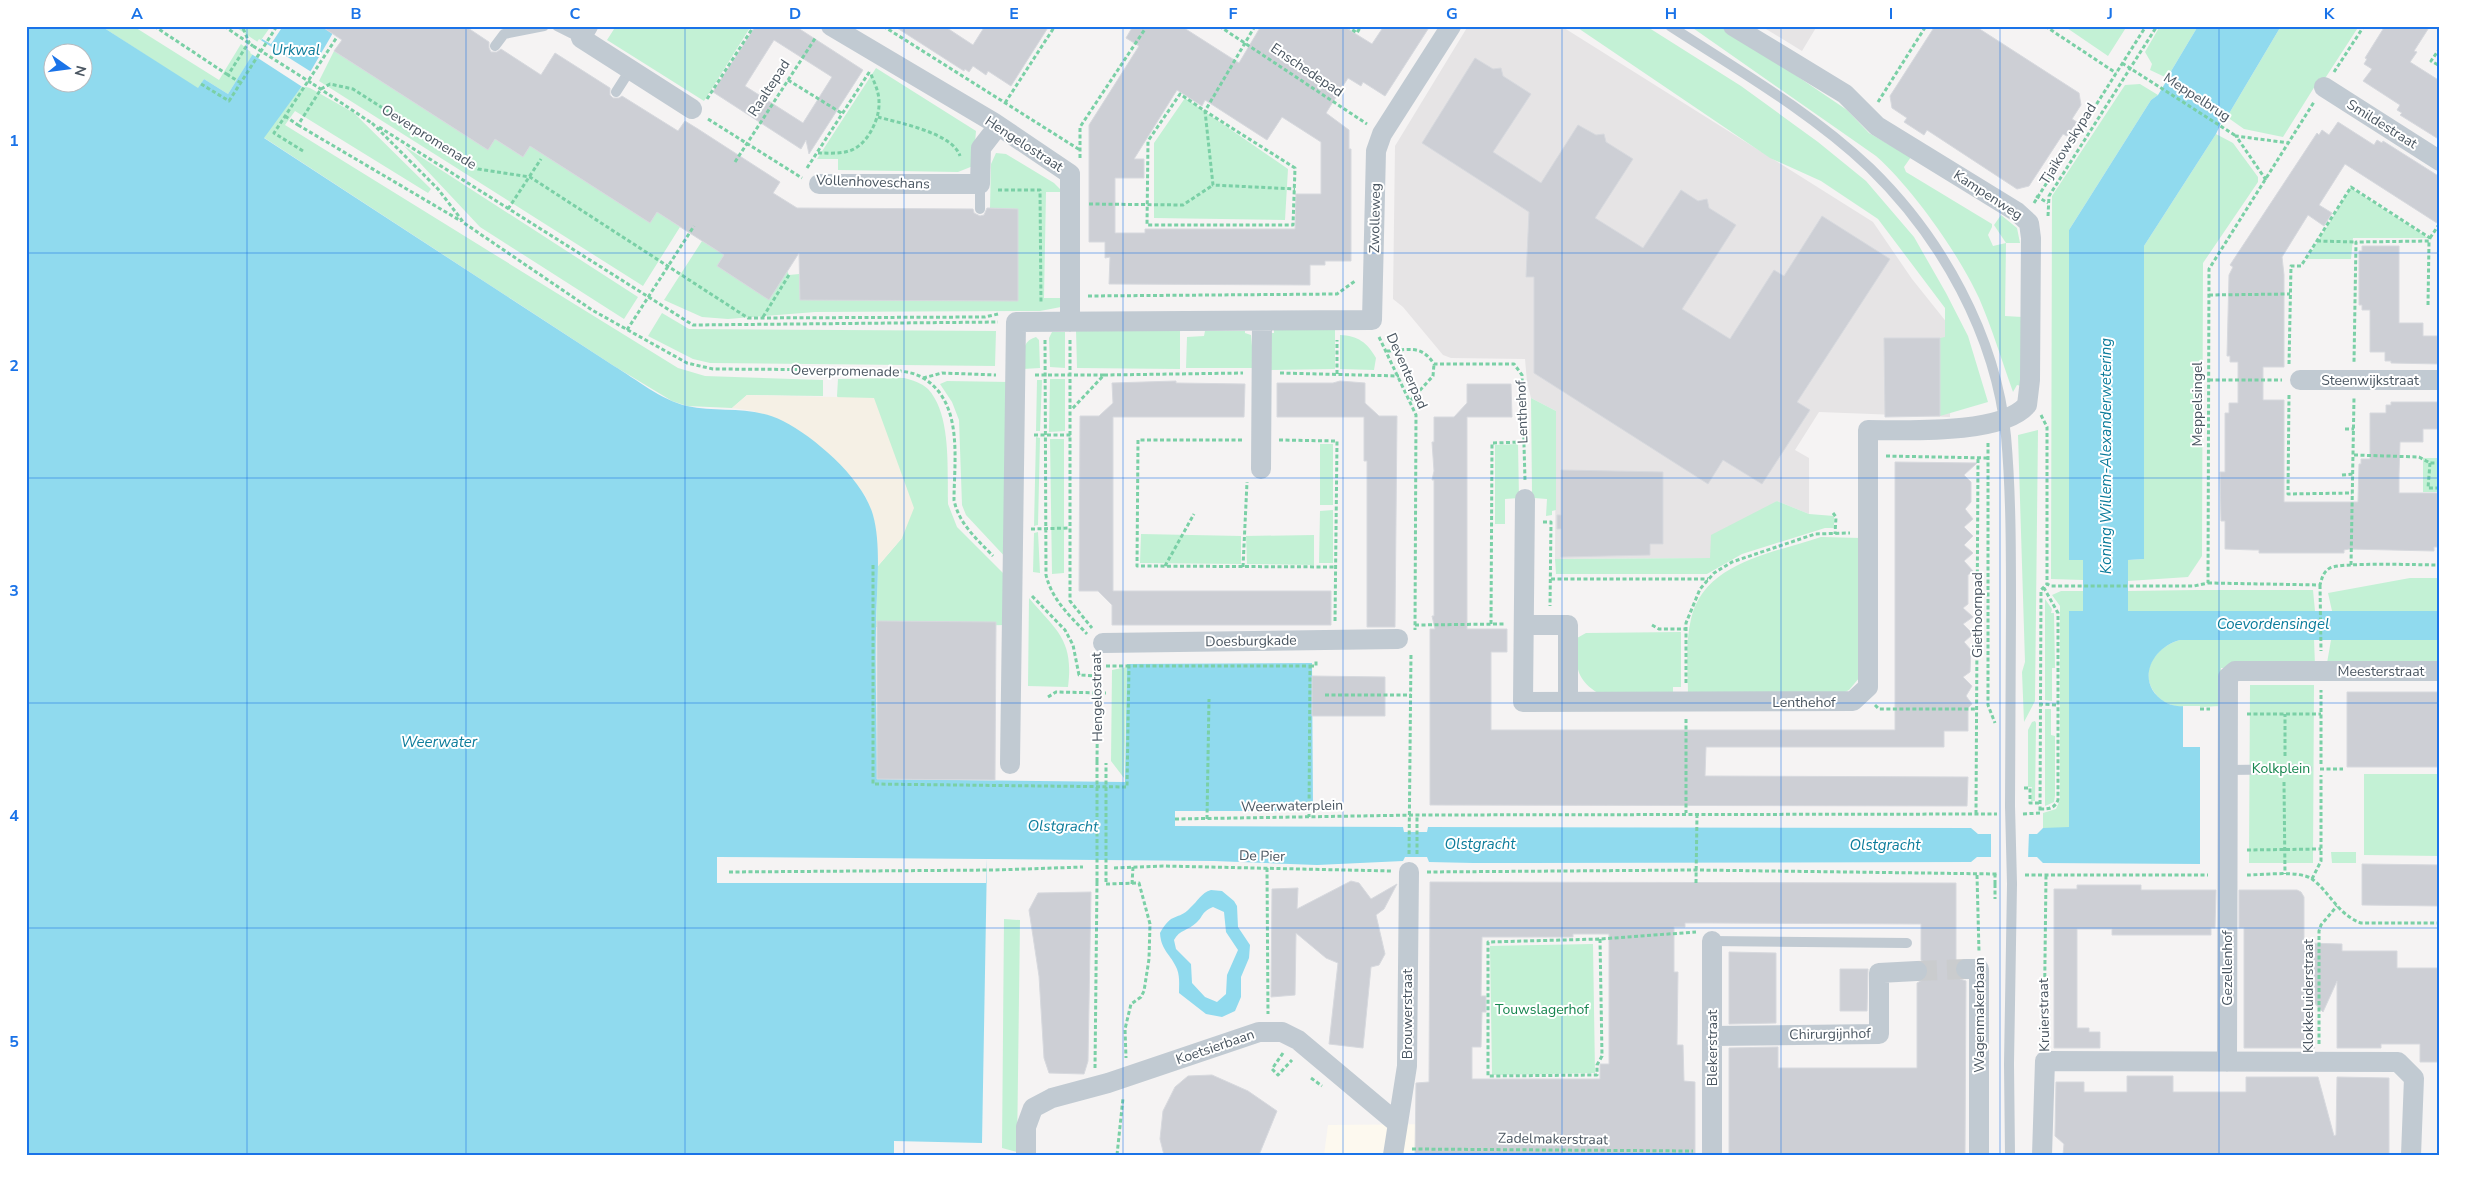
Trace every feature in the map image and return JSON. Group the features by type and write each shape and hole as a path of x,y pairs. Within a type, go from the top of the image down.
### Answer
{"street":[{"name":"Zwolleweg","path":"1372,320 1376,151 1382,134 1451,26"},
{"name":"Kampenweg","path":"1733,26 1845,94 1877,126 2017,212 2038,222 2031,238 2030,380 2027,405"},
{"name":"Hengelostraat","path":"825,29 875,64 995,124 1070,174 1070,322"},
{"path":"584,32 630,70 701,111"},
{"name":"Smildestraat","path":"2324,87 2440,161"},
{"path":"980,184 981,148 995,124"},
{"name":"Vollenhoveschans","path":"810,181 980,184"},
{"path":"1010,764 1016,375 1010,317 1045,322 1372,320"},
{"path":"1254,474 1261,440 1262,322"},
{"name":"Steenwijkstraat","path":"2294,380 2440,380"},
{"path":"1861,694 1868,687 1868,430 1963,428 2015,415 2027,405"},
{"name":"Lenthehof","path":"1525,499 1523,702 1853,701 1861,694"},
{"path":"1524,625 1568,625 1568,701"},
{"name":"Doesburgkade","path":"1097,644 1398,639"},
{"name":"Meesterstraat","path":"2228,770 2228,677 2235,671 2440,671"},
{"path":"2228,770 2228,875"},
{"name":"Brouwerstraat","path":"1393,1152 1407,1066 1412,861"},
{"name":"Gezellenhof","path":"2227,1062 2228,875"},
{"name":"Blekerstraat","path":"1704,936 1712,1036 1712,1153"},
{"name":"Wagenmakerbaan","path":"1972,969 1978,1155"},
{"name":"Chirurgijnhof","path":"1712,1036 1879,1034 1879,973 1917,971"},
{"name":"Koetsierbaan","path":"1026,1155 1026,1127 1034,1108 1052,1098 1108,1084 1259,1032 1282,1032 1298,1040 1397,1123"},
{"path":"2045,1061 2398,1062 2414,1078 2411,1155"},
{"name":"Kruierstraat","path":"2042,1155 2045,1061"}],"lane":[{"path":"495,46 504,34 544,26"},
{"path":"557,26 584,32"},
{"path":"1670,26 1791,105 1869,168 1923,228 1958,286 1988,356 1994,421 2012,533 2007,810 2012,884 2009,1064 2010,1155"},
{"path":"616,92 630,70"},
{"path":"980,184 980,208"},
{"path":"2228,770 2307,769"},
{"path":"1704,936 1907,943"}],"path":[{"path":"154,26 241,83"},
{"name":"Oeverpromenade","path":"224,26 372,123 647,298 694,325 1010,317"},
{"path":"228,75 249,42 242,26"},
{"path":"201,84 229,101 277,26"},
{"path":"747,143 701,111 754,26"},
{"path":"883,26 1080,150"},
{"path":"995,124 1005,103 1055,26"},
{"path":"1081,168 1080,127 1147,26"},
{"name":"Enschedepad","path":"1219,26 1382,134"},
{"path":"1213,186 1205,111 1255,26"},
{"path":"1347,26 1357,33 1361,26"},
{"path":"1868,117 1926,26"},
{"path":"2045,26 2116,73"},
{"name":"Tjaikowskypad","path":"2038,222 2036,196 2146,26"},
{"name":"Tjaikowskypad","path":"2038,222 2048,203 2048,196 2157,26"},
{"name":"Meppelsingel","path":"2208,583 2209,269 2364,26"},
{"name":"Raaltepad","path":"735,162 788,80 825,29"},
{"path":"303,151 274,133 337,37"},
{"path":"2440,48 2431,61 2440,66"},
{"path":"2122,63 2130,68"},
{"path":"810,181 818,153 875,64"},
{"path":"818,153 850,151 859,147 869,135 878,117 879,102 875,64"},
{"name":"Meppelbrug","path":"2130,68 2236,136"},
{"path":"788,80 843,114"},
{"name":"Oeverpromenade","path":"321,89 330,84 353,89 478,168 530,177 748,318 1010,317"},
{"path":"298,124 321,89"},
{"path":"1180,94 1205,111 1295,168 1293,225 1147,225 1148,141 1180,94"},
{"name":"Oeverpromenade","path":"285,116 464,223 592,310 698,367 713,369 886,370 908,372 923,378"},
{"name":"Oeverpromenade","path":"372,123 438,189 464,223"},
{"path":"2236,136 2289,143"},
{"path":"2236,136 2266,180"},
{"name":"Vollenhoveschans","path":"747,143 810,181"},
{"path":"508,209 541,159"},
{"path":"1081,204 1183,205 1213,186 1295,189"},
{"path":"2352,493 2288,494 2294,380 2290,294 2291,266 2301,266 2351,187 2429,239"},
{"path":"2036,196 2048,203"},
{"path":"2428,305 2429,239 2440,223"},
{"path":"627,330 694,226"},
{"path":"2317,241 2356,242 2429,239"},
{"path":"2351,565 2356,242"},
{"path":"762,317 789,274"},
{"path":"1082,296 1337,294 1353,281 1374,282"},
{"path":"2209,294 2290,294"},
{"name":"Deventerpad","path":"1372,320 1411,400 1416,415 1416,431"},
{"name":"Hengelostraat","path":"1045,322 1046,575 1051,591 1060,606 1097,644"},
{"name":"Hengelostraat","path":"1070,322 1070,601 1097,644 1099,676 1095,1086"},
{"path":"1387,351 1418,349 1428,354 1434,364 1433,376 1411,400"},
{"name":"Lenthehof","path":"1434,364 1514,364 1522,375 1525,499"},
{"path":"923,378 942,373 1016,375 1104,374 1071,409"},
{"path":"923,378 937,390 953,421 954,500 956,512 964,525 1065,630 1073,645 1079,675 1099,676"},
{"path":"2209,380 2294,380"},
{"path":"2027,405 2040,415 2048,427 2046,586 2058,613 2058,800 2055,806 2050,809 2040,809"},
{"name":"Giethoornpad","path":"1994,421 1988,458 1988,706 1996,726"},
{"path":"2345,429 2354,430"},
{"path":"1015,435 1071,434"},
{"path":"1335,640 1336,567 1337,441 1138,440 1137,566 1336,567"},
{"path":"1491,624 1492,443 1524,442"},
{"path":"1868,456 1988,458"},
{"path":"2354,456 2419,457 2430,463 2440,463"},
{"path":"1976,814 1978,458"},
{"path":"2430,463 2428,488 2440,488"},
{"path":"1244,567 1254,474"},
{"path":"2342,475 2353,474"},
{"path":"1834,513 1836,518 1835,534"},
{"path":"1165,566 1194,514"},
{"path":"1525,522 1550,522 1550,625"},
{"path":"1014,529 1046,530 1070,528"},
{"path":"1686,813 1686,630 1693,603 1700,589 1709,579 1732,562 1815,534 1868,533"},
{"path":"873,565 873,784 1127,786 1130,666"},
{"path":"2321,642 2320,584 2323,574 2331,568 2351,565 2440,565"},
{"path":"1550,579 1709,579"},
{"path":"2022,814 2040,814 2041,590 2046,586 2194,586 2208,583 2320,584"},
{"path":"1415,625 1524,625"},
{"path":"1652,625 1659,629 1686,630"},
{"path":"1106,666 1316,666 1316,659"},
{"path":"1309,817 1310,666"},
{"path":"1048,697 1056,692 1106,693"},
{"path":"1861,694 1880,708 1976,710"},
{"path":"1325,695 1411,695"},
{"path":"1207,819 1209,699"},
{"path":"2039,704 2058,705"},
{"path":"2250,714 2321,714"},
{"path":"2284,874 2285,714"},
{"path":"1106,763 1106,883 1139,883 1150,924 1149,959 1144,992 1141,997 1131,1004 1125,1029 1126,1061"},
{"path":"2307,769 2343,769"},
{"path":"2028,788 2030,788 2030,803 2040,803"},
{"path":"1412,861 1417,815 1686,813 1976,814 2007,810"},
{"path":"1696,882 1697,813"},
{"name":"Weerwaterplein","path":"1175,819 1417,815"},
{"path":"1410,825 1412,861"},
{"path":"2250,850 2321,849"},
{"path":"1412,861 1696,870 2001,874"},
{"name":"De Pier","path":"1114,868 1267,868 1412,861"},
{"path":"729,872 995,870 1083,867"},
{"path":"1132,884 1133,867"},
{"path":"1267,868 1266,907 1269,1016"},
{"path":"2020,874 2046,876 2297,874 2312,879 2337,906 2352,919 2361,923 2440,922"},
{"name":"Wagenmakerbaan","path":"1972,969 1977,875"},
{"name":"Kruierstraat","path":"2045,1061 2043,964 2046,876"},
{"path":"1995,884 1995,903"},
{"name":"Klokkeluiderstraat","path":"2319,1062 2319,932 2321,925 2337,906"},
{"path":"1600,939 1602,1056 1598,1065 1597,1075 1488,1076 1488,942 1704,936"},
{"path":"1284,1051 1272,1069 1278,1075 1292,1060"},
{"path":"1117,1155 1123,1095"},
{"name":"Zadelmakerstraat","path":"1393,1152 1712,1153"}],"shaded area":[{"path":"1468,26 1561,26 1873,222 1912,279 1952,329 1950,417 1819,412 1795,450 1809,458 1809,514 1777,501 1710,558 1555,559 1556,411 1531,398 1527,382 1525,359 1451,358 1443,355 1403,307 1393,299 1395,146"},
{"path":"1761,26 1817,26 1802,51"},
{"path":"1441,1124 1442,1155 1324,1155 1328,1125"}],"green space":[{"path":"101,26 133,26 219,80 241,44 253,54 228,94 204,79 198,89"},
{"path":"234,26 271,26 259,43"},
{"path":"616,26 751,26 704,101 607,40"},
{"path":"1575,26 1646,26 1741,86 1818,142 1866,181 1914,237 1946,293 1968,336 1988,402 1940,416 1940,338 1945,337 1945,308 1878,219 1821,181 1770,158"},
{"path":"1690,26 1723,26 1847,110 1869,133 1911,157 1904,167 1906,172 1992,224 1988,235 1993,246 2006,243 2005,316 2022,317 2021,386 2017,385 2013,392 1984,309 1970,280 1934,222 1905,186 1876,156"},
{"path":"2064,26 2127,26 2108,56"},
{"path":"2160,26 2198,26 2167,78 2150,70 2152,64 2145,52"},
{"path":"2281,26 2359,26 2324,80 2320,78 2283,137 2244,129 2227,117"},
{"path":"334,51 488,150 495,139 523,157 530,146 650,223 657,212 680,227 643,286 319,81"},
{"path":"876,68 976,131 973,166 958,172 838,170 838,159 817,159"},
{"path":"2140,84 2158,95 2151,100 2069,230 2069,559 2083,560 2083,580 2051,579 2052,196 2125,85"},
{"path":"302,86 310,88 354,113 431,189 428,193 295,111 285,125 678,368 705,376 823,380 823,396 747,395 732,408 687,406 672,401 614,366 263,137"},
{"path":"1185,98 1288,169 1285,220 1154,218 1154,143"},
{"path":"2216,134 2233,143 2258,177 2258,182 2203,263 2202,556 2188,577 2128,581 2128,560 2144,559 2144,246"},
{"path":"404,146 638,297 624,319 480,227"},
{"path":"996,153 1006,154 1054,183 1063,192 1046,192 1044,298 1062,298 1061,307 1040,311 815,312 728,319 702,317 664,300 702,241 724,255 717,266 769,299 787,271 789,275 799,274 800,300 1018,301 1018,209 990,208 991,164"},
{"path":"2351,188 2428,238 2353,238 2351,259 2307,259"},
{"path":"2001,215 2017,228 2020,243 2006,243 1994,225"},
{"path":"662,313 689,329 996,331 995,366 710,363 693,359 648,336"},
{"path":"1076,330 1180,331 1180,369 1077,368"},
{"path":"1274,330 1335,330 1335,369 1266,370 1271,333 1274,333"},
{"path":"1205,331 1245,331 1245,333 1251,335 1254,368 1186,368 1187,337 1204,336"},
{"path":"1052,332 1065,332 1065,368 1050,367 1049,338"},
{"path":"1340,335 1357,338 1369,348 1376,358 1374,370 1340,369"},
{"path":"1036,337 1039,340 1040,368 1023,369 1025,345"},
{"path":"904,378 926,387 936,400 945,428 947,444 948,504 957,527 1008,578 1008,625 876,627 878,566 902,538 837,396 838,379"},
{"path":"1050,379 1065,379 1065,431 1049,432"},
{"path":"1037,380 1042,380 1040,431 1036,431"},
{"path":"947,381 1010,382 1009,561 966,515 962,505 959,420 952,402 940,384"},
{"path":"1531,398 1556,411 1556,510 1552,511 1552,515 1546,516 1547,499 1534,498 1532,493"},
{"path":"2038,430 2035,701 2024,722 2022,672 2025,662 2018,435"},
{"path":"1036,437 1040,438 1038,525 1034,526"},
{"path":"1050,439 1064,439 1064,573 1052,574"},
{"path":"1320,444 1333,444 1333,505 1320,505"},
{"path":"1518,444 1519,498 1505,499 1505,524 1495,524 1495,445"},
{"path":"2423,458 2440,458 2440,492 2423,492"},
{"path":"1777,501 1809,514 1834,516 1834,528 1825,528 1742,554 1707,574 1556,574 1555,559 1710,558 1711,535"},
{"path":"1333,510 1333,563 1319,563 1320,511"},
{"path":"1038,532 1040,573 1033,572 1034,533"},
{"path":"1141,534 1241,536 1241,564 1140,563"},
{"path":"1314,535 1314,565 1247,564 1246,536"},
{"path":"1821,537 1861,538 1860,677 1849,690 1841,694 1688,696 1687,647 1689,628 1698,600 1710,584 1725,572 1743,563"},
{"path":"2410,578 2440,578 2440,611 2332,611 2328,593"},
{"path":"2313,590 2315,611 2128,611 2128,591"},
{"path":"2061,591 2084,591 2083,611 2069,611 2069,828 2043,828 2043,813 2056,809 2060,800 2060,606 2052,595"},
{"path":"1029,598 1055,628 1066,647 1069,671 1068,687 1028,686"},
{"path":"2045,599 2052,609 2051,613 2054,613 2055,668 2052,668 2052,701 2045,700"},
{"path":"1681,632 1681,687 1673,687 1673,695 1598,693 1584,682 1578,670 1576,655 1577,638 1586,633"},
{"path":"2314,639 2315,666 2221,668 2221,706 2183,707 2169,704 2155,693 2150,684 2148,675 2154,657 2170,644 2180,640"},
{"path":"2331,640 2440,640 2440,663 2327,663"},
{"path":"1127,667 1124,778 1111,761 1112,670"},
{"name":"Kolkplein","path":"2250,685 2314,685 2313,863 2249,863"},
{"path":"2045,709 2051,709 2051,735 2055,736 2055,796 2054,802 2045,806"},
{"path":"2035,721 2035,801 2031,801 2032,787 2028,787 2028,730 2032,722"},
{"path":"2364,774 2440,774 2440,856 2364,855"},
{"path":"2331,852 2356,852 2356,863 2332,863"},
{"path":"1004,919 1020,920 1017,1152 1002,1148"},
{"name":"Touwslagerhof","path":"1593,944 1595,1073 1492,1075 1490,946"}],"sand":[{"path":"747,395 874,398 914,508 902,538 878,566 873,515 865,495 754,411 732,408"}],"water":[{"name":"Weerwater","path":"26,26 101,26 198,88 204,79 228,94 262,39 271,44 283,26 337,26 302,86 264,138 658,394 687,406 747,411 771,416 796,428 837,461 849,474 868,501 876,528 878,556 876,647 877,779 1125,782 1127,664 1312,663 1313,811 1175,811 1175,826 1403,827 1404,832 1427,832 1428,827 1971,828 1978,834 2037,834 2043,828 2069,827 2069,611 2083,611 2083,560 2069,560 2069,230 2151,100 2158,95 2198,26 2281,26 2227,117 2224,117 2216,134 2144,246 2144,559 2128,560 2128,611 2440,611 2440,640 2180,640 2170,644 2161,651 2154,658 2150,667 2150,686 2165,702 2173,705 2200,706 2200,864 2043,863 2037,857 1977,857 1971,862 1473,863 1429,862 1427,857 1405,857 1403,861 1317,865 1214,861 987,859 982,1143 894,1141 894,1155 26,1155"},
{"path":"1208,891 1222,891 1234,901 1237,906 1238,927 1250,945 1249,958 1241,977 1241,997 1235,1011 1222,1017 1206,1014 1179,993 1177,969 1162,944 1160,933 1168,922 1186,912","holes":["1213,907 1224,912 1226,932 1238,950 1227,975 1226,994 1217,1002 1205,997 1192,983 1191,964 1176,949 1174,940 1179,934 1196,923 1209,909"]}],"pier":[{"path":"259,39 313,73 304,88 250,53"},
{"path":"2183,706 2200,706 2200,747 2183,747"},
{"path":"1991,831 2029,832 2028,859 1991,859"},
{"path":"717,857 987,859 986,883 717,883"}],"building":[{"path":"321,26 465,26 489,42 491,52 497,52 501,49 541,75 555,53 610,88 610,95 613,98 622,96 678,131 685,121 698,129 780,182 773,193 797,208 973,209 974,213 980,216 984,215 987,208 1018,209 1018,301 800,300 799,253 769,300 717,266 724,255 657,212 650,223 530,146 523,157 495,139 488,150 334,51 342,40"},
{"path":"753,26 795,26 863,70 809,154 806,140 801,149 713,92 755,27","holes":["774,40 832,77 803,123 745,86"]},
{"path":"894,26 944,26 973,45 985,26 1049,26 1011,86 988,71 986,75 973,66 969,72 965,69 964,71"},
{"path":"1133,26 1181,26 1239,63 1261,26 1343,26 1372,44 1384,26 1430,26 1385,96 1363,82 1361,86 1348,78 1326,113 1349,130 1349,149 1351,149 1351,261 1325,261 1325,265 1310,265 1310,285 1109,284 1110,257 1105,258 1105,242 1089,242 1089,125 1139,46 1126,38","holes":["1177,90 1202,106 1205,100 1267,140 1282,117 1321,142 1321,194 1296,194 1295,229 1145,229 1145,233 1115,233 1115,178 1144,178 1144,159 1134,159"]},
{"path":"1935,26 1975,26 2079,93 2081,105 2072,119 2077,122 2067,136 2063,134 2029,186 2017,189 1927,130 1924,135 1904,122 1907,118 1892,108 1890,96"},
{"path":"2385,26 2430,26 2414,51 2417,52 2410,62 2440,81 2440,140 2400,115 2402,113 2397,110 2400,105 2363,81 2372,69 2364,64 2367,59 2365,58"},
{"path":"1475,58 1493,69 1501,68 1503,76 1531,94 1493,152 1541,183 1578,125 1596,135 1604,134 1606,142 1633,159 1595,218 1643,248 1681,190 1698,201 1707,199 1709,208 1736,225 1682,309 1730,339 1774,270 1784,276 1822,216 1890,259 1797,402 1810,410 1762,484 1723,460 1708,484 1534,373 1534,277 1526,277 1529,212 1422,143"},
{"path":"2338,122 2374,145 2377,140 2382,143 2383,141 2440,177 2440,225 2345,164 2319,205 2332,213 2324,226 2308,215 2282,257 2284,275 2284,367 2263,367 2263,400 2284,400 2284,502 2358,502 2359,464 2361,464 2361,459 2370,459 2370,413 2386,413 2386,405 2391,405 2391,402 2440,402 2440,429 2423,429 2423,442 2400,442 2399,493 2440,493 2440,547 2434,547 2434,551 2349,549 2344,550 2344,553 2259,553 2259,550 2225,549 2225,521 2221,521 2220,472 2225,472 2225,413 2229,413 2229,403 2238,403 2238,362 2230,362 2230,356 2227,356 2229,275 2233,267 2230,265 2317,133 2319,135 2322,130 2329,135"},
{"path":"2362,246 2399,246 2399,323 2423,323 2423,336 2440,336 2440,364 2391,363 2391,361 2385,361 2385,352 2370,352 2370,310 2362,310 2362,305 2359,305 2359,251 2362,251"},
{"path":"1884,338 1940,338 1940,416 1885,417"},
{"path":"1176,381 1176,383 1245,384 1244,417 1113,417 1113,591 1331,591 1331,625 1112,625 1112,605 1098,591 1079,591 1080,416 1099,416 1113,403 1112,383"},
{"path":"1340,381 1365,383 1365,403 1379,416 1397,416 1395,627 1367,627 1367,461 1364,461 1364,417 1277,417 1277,383 1333,383"},
{"path":"1467,384 1511,384 1512,417 1467,417 1467,629 1507,629 1507,652 1491,652 1491,730 1895,730 1895,462 1977,463 1964,475 1971,482 1971,502 1965,509 1973,519 1964,527 1973,536 1964,545 1973,553 1964,561 1973,571 1968,575 1968,604 1963,608 1973,617 1963,624 1973,634 1964,642 1971,650 1970,672 1963,677 1972,686 1966,696 1972,704 1968,708 1968,731 1944,731 1944,747 1706,747 1705,776 1968,777 1967,806 1430,805 1430,629 1435,629 1432,616 1434,616 1434,480 1432,480 1434,471 1432,442 1434,442 1434,417 1454,417 1467,403"},
{"path":"1561,470 1663,472 1663,544 1650,544 1650,555 1561,557 1561,529 1557,529 1557,515 1561,515"},
{"path":"877,621 996,622 995,780 877,779"},
{"path":"1312,676 1385,677 1385,716 1312,716"},
{"path":"2347,692 2440,692 2440,767 2347,767"},
{"path":"2362,864 2440,865 2440,906 2362,905"},
{"path":"1351,881 1359,883 1371,899 1397,884 1384,909 1376,915 1385,954 1379,965 1371,967 1363,1048 1329,1044 1338,963 1326,958 1296,933 1295,995 1271,997 1272,889 1298,888 1297,909"},
{"path":"1430,882 1956,883 1956,962 1954,969 1960,979 1966,981 1965,1155 1729,1155 1729,1048 1778,1047 1778,1068 1917,1068 1917,983 1927,977 1929,970 1927,964 1921,960 1921,924 1685,923 1685,927 1674,927 1674,972 1678,972 1677,1045 1683,1045 1684,1081 1695,1082 1695,1155 1415,1155 1416,1083 1429,1082","holes":["1573,934 1609,934 1609,1064 1600,1064 1600,1079 1472,1079 1472,1047 1481,1047 1482,1012 1486,1012 1486,996 1481,996 1482,937 1573,937"]},
{"path":"2077,885 2141,885 2141,890 2216,890 2215,928 2211,928 2211,935 2112,935 2112,929 2077,929 2077,1028 2089,1028 2089,1032 2100,1032 2100,1048 2054,1048 2054,889 2077,889"},
{"path":"2239,890 2297,890 2301,892 2304,897 2304,943 2342,944 2342,951 2397,951 2397,968 2440,968 2440,1062 2420,1062 2420,1044 2381,1044 2381,1048 2337,1048 2337,981 2323,1012 2304,992 2304,1034 2315,1048 2244,1048 2244,928 2239,928"},
{"path":"1091,892 1088,1061 1084,1074 1049,1073 1044,1058 1039,976 1029,910 1038,893"},
{"path":"1729,952 1776,953 1776,1023 1729,1024"},
{"path":"1840,969 1868,969 1867,1011 1840,1011"},
{"path":"1212,1075 1248,1091 1277,1111 1259,1155 1164,1155 1160,1139 1163,1111 1175,1087 1188,1076"},
{"path":"2127,1076 2173,1076 2173,1092 2246,1092 2246,1077 2318,1077 2334,1136 2336,1135 2337,1077 2389,1078 2389,1155 2063,1155 2064,1144 2055,1136 2056,1082 2084,1082 2084,1092 2127,1092"}],"tunnel":[{"path":"1917,971 1966,969"}],"water label":[{"name":"Urkwal","path":"296,50"},
{"name":"Koning Willem-Alexanderwetering","path":"2106,456"},
{"name":"Coevordensingel","path":"2273,624"},
{"name":"Olstgracht","path":"1063,826"},
{"name":"Olstgracht","path":"1480,844"},
{"name":"Olstgracht","path":"1885,845"}]}
